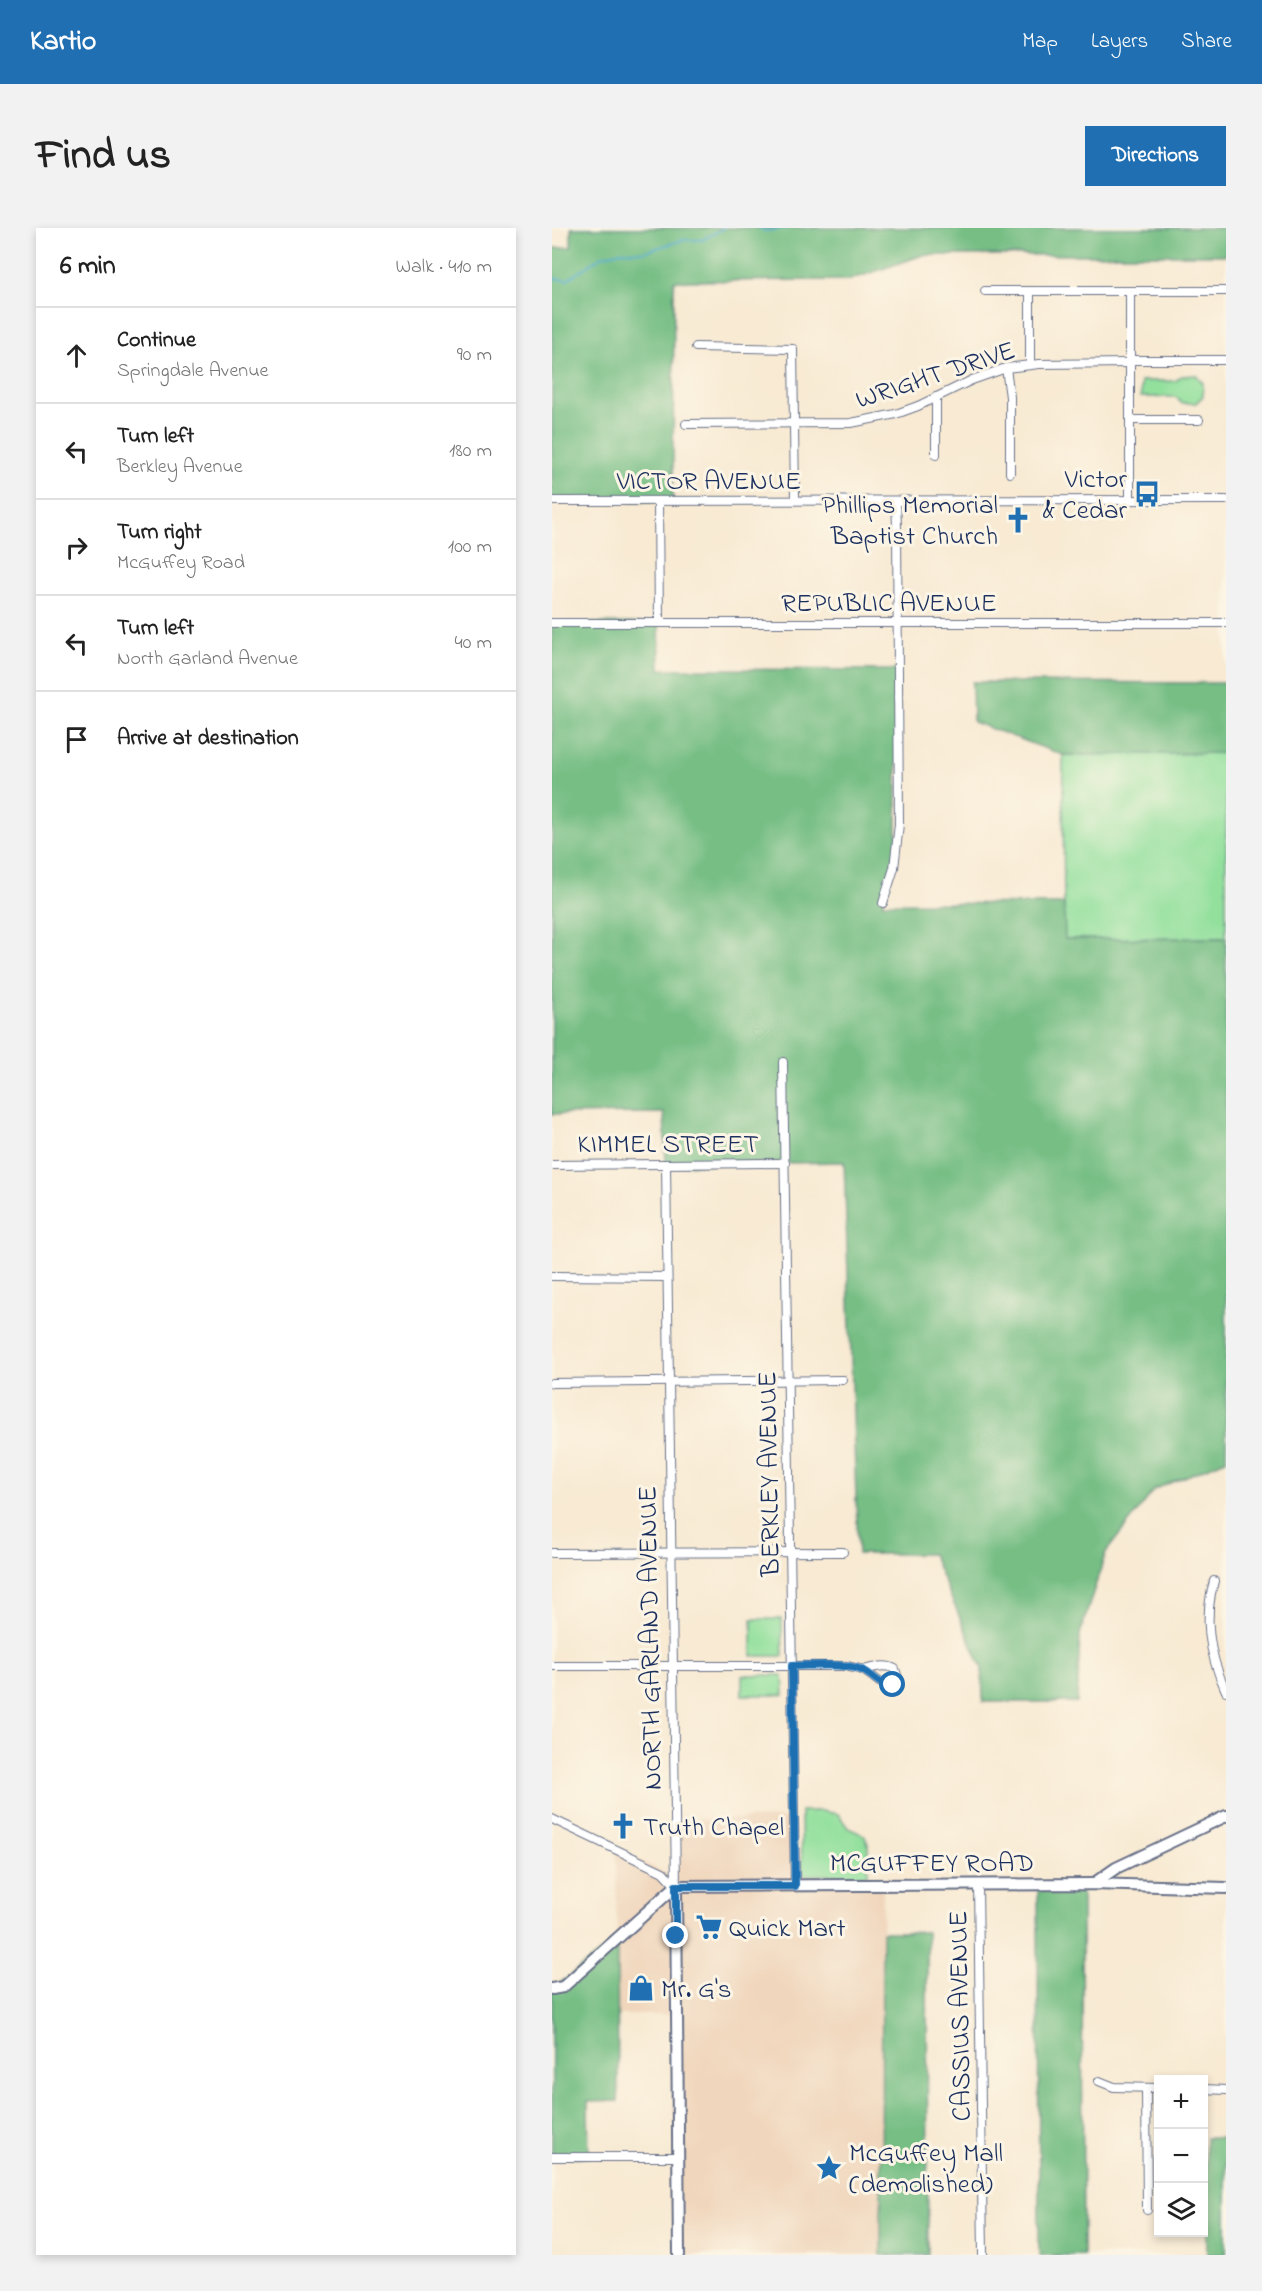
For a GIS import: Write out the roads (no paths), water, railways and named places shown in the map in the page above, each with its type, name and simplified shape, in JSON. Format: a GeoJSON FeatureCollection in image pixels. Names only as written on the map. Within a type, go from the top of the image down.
{"type":"FeatureCollection","features":[{"type":"Feature","properties":{"kind":"street"},"geometry":{"type":"LineString","coordinates":[[985,291],[1226,291]]}},
{"type":"Feature","properties":{"kind":"street"},"geometry":{"type":"LineString","coordinates":[[1030,291],[1030,364]]}},
{"type":"Feature","properties":{"kind":"street"},"geometry":{"type":"LineString","coordinates":[[1130,291],[1130,500]]}},
{"type":"Feature","properties":{"kind":"street"},"geometry":{"type":"LineString","coordinates":[[696,346],[793,349],[795,500]]}},
{"type":"Feature","properties":{"kind":"street","name":"WRIGHT DRIVE"},"geometry":{"type":"LineString","coordinates":[[686,424],[851,423],[874,420],[936,398],[972,380],[1006,368],[1030,364],[1226,360]]}},
{"type":"Feature","properties":{"kind":"street"},"geometry":{"type":"LineString","coordinates":[[1006,368],[1010,397],[1010,473]]}},
{"type":"Feature","properties":{"kind":"street"},"geometry":{"type":"LineString","coordinates":[[936,398],[936,455]]}},
{"type":"Feature","properties":{"kind":"street"},"geometry":{"type":"LineString","coordinates":[[1130,420],[1199,420]]}},
{"type":"Feature","properties":{"kind":"street","name":"VICTOR AVENUE"},"geometry":{"type":"LineString","coordinates":[[552,501],[1226,500]]}},
{"type":"Feature","properties":{"kind":"street"},"geometry":{"type":"LineString","coordinates":[[658,501],[659,623]]}},
{"type":"Feature","properties":{"kind":"street"},"geometry":{"type":"LineString","coordinates":[[883,903],[894,868],[898,824],[896,501]]}},
{"type":"Feature","properties":{"kind":"street","name":"REPUBLIC AVENUE"},"geometry":{"type":"LineString","coordinates":[[552,623],[1226,622]]}},
{"type":"Feature","properties":{"kind":"street","name":"BERKLEY AVENUE"},"geometry":{"type":"LineString","coordinates":[[783,1062],[795,1886]]}},
{"type":"Feature","properties":{"kind":"street","name":"KIMMEL STREET"},"geometry":{"type":"LineString","coordinates":[[552,1165],[785,1163]]}},
{"type":"Feature","properties":{"kind":"street","name":"NORTH GARLAND AVENUE"},"geometry":{"type":"LineString","coordinates":[[666,1165],[679,2255]]}},
{"type":"Feature","properties":{"kind":"street"},"geometry":{"type":"LineString","coordinates":[[552,1276],[667,1277]]}},
{"type":"Feature","properties":{"kind":"street"},"geometry":{"type":"LineString","coordinates":[[552,1383],[843,1380]]}},
{"type":"Feature","properties":{"kind":"street"},"geometry":{"type":"LineString","coordinates":[[552,1553],[843,1552]]}},
{"type":"Feature","properties":{"kind":"street"},"geometry":{"type":"LineString","coordinates":[[1214,1581],[1209,1606],[1210,1643],[1214,1663],[1226,1691]]}},
{"type":"Feature","properties":{"kind":"street"},"geometry":{"type":"LineString","coordinates":[[552,1666],[847,1666],[863,1670]]}},
{"type":"Feature","properties":{"kind":"street"},"geometry":{"type":"LineString","coordinates":[[1093,1884],[1123,1864],[1226,1816]]}},
{"type":"Feature","properties":{"kind":"street"},"geometry":{"type":"LineString","coordinates":[[552,1819],[663,1872],[676,1886],[573,1979],[563,1987],[552,1989]]}},
{"type":"Feature","properties":{"kind":"street","name":"MCGUFFEY ROAD"},"geometry":{"type":"LineString","coordinates":[[676,1886],[1093,1884],[1226,1888]]}},
{"type":"Feature","properties":{"kind":"street","name":"CASSIUS AVENUE"},"geometry":{"type":"LineString","coordinates":[[978,1885],[983,2255]]}},
{"type":"Feature","properties":{"kind":"street"},"geometry":{"type":"LineString","coordinates":[[1099,2081],[1114,2087],[1154,2088]]}},
{"type":"Feature","properties":{"kind":"street"},"geometry":{"type":"LineString","coordinates":[[1146,2088],[1147,2210]]}},
{"type":"Feature","properties":{"kind":"street"},"geometry":{"type":"LineString","coordinates":[[1208,2089],[1226,2090]]}},
{"type":"Feature","properties":{"kind":"street"},"geometry":{"type":"LineString","coordinates":[[552,2157],[678,2157]]}},
{"type":"Feature","properties":{"kind":"waterway"},"geometry":{"type":"LineString","coordinates":[[552,278],[567,280],[602,256],[621,251],[644,252],[683,240],[702,240],[724,228]]}},
{"type":"Feature","properties":{"kind":"waterway"},"geometry":{"type":"LineString","coordinates":[[759,228],[766,231],[788,228]]}},
{"type":"Feature","properties":{"kind":"place","name":"Victor & Cedar"},"geometry":{"type":"Point","coordinates":[1147,494]}},
{"type":"Feature","properties":{"kind":"place","name":"Phillips Memorial Baptist Church"},"geometry":{"type":"Point","coordinates":[1018,520]}},
{"type":"Feature","properties":{"kind":"place","name":"Truth Chapel"},"geometry":{"type":"Point","coordinates":[623,1826]}},
{"type":"Feature","properties":{"kind":"place","name":"Quick Mart"},"geometry":{"type":"Point","coordinates":[709,1927]}},
{"type":"Feature","properties":{"kind":"place","name":"Mr. G's"},"geometry":{"type":"Point","coordinates":[641,1988]}},
{"type":"Feature","properties":{"kind":"place","name":"McGuffey Mall (demolished)"},"geometry":{"type":"Point","coordinates":[829,2168]}}]}
